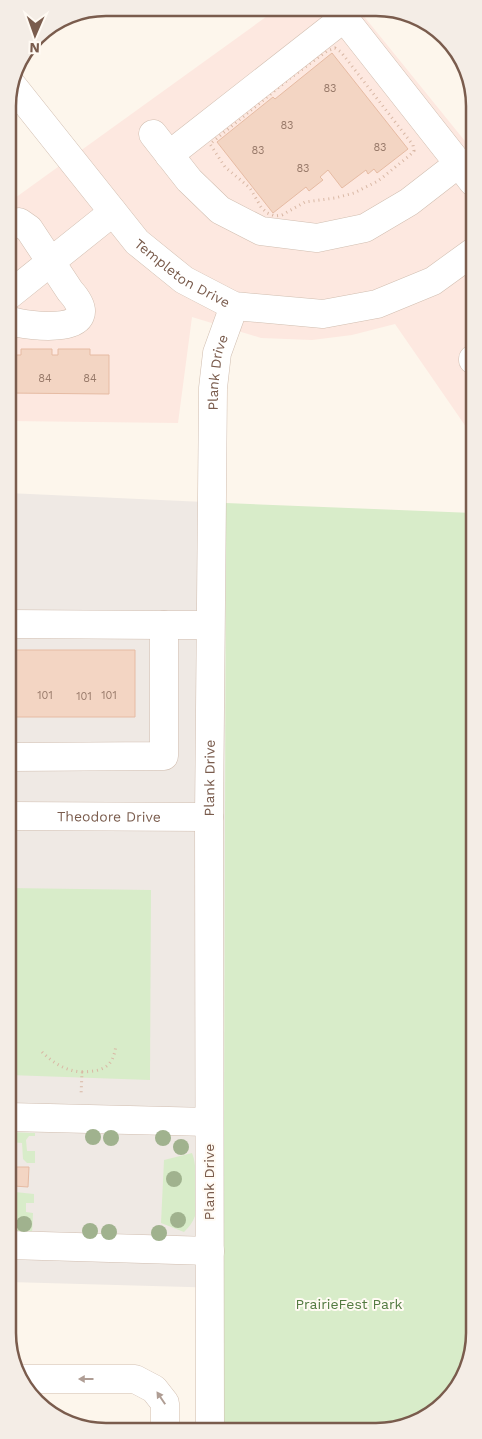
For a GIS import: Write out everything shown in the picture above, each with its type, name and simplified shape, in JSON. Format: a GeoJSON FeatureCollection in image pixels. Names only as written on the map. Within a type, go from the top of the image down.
{"type":"FeatureCollection","features":[{"type":"Feature","properties":{"kind":"street"},"geometry":{"type":"LineString","coordinates":[[337,16],[161,145],[189,180],[220,210],[261,231],[317,238],[365,228],[409,202],[465,173],[343,16]]}},
{"type":"Feature","properties":{"kind":"street","name":"Templeton Drive"},"geometry":{"type":"LineString","coordinates":[[17,92],[137,242],[184,280],[234,306],[323,314],[377,304],[433,281],[466,257]]}},
{"type":"Feature","properties":{"kind":"street"},"geometry":{"type":"LineString","coordinates":[[16,290],[113,212]]}},
{"type":"Feature","properties":{"kind":"street"},"geometry":{"type":"LineString","coordinates":[[16,223],[19,222],[29,229],[78,299],[81,307],[79,317],[73,322],[58,326],[16,322]]}},
{"type":"Feature","properties":{"kind":"street","name":"Plank Drive"},"geometry":{"type":"LineString","coordinates":[[210,1423],[209,817],[213,388],[217,353],[234,306]]}},
{"type":"Feature","properties":{"kind":"street"},"geometry":{"type":"LineString","coordinates":[[16,624],[210,625]]}},
{"type":"Feature","properties":{"kind":"street"},"geometry":{"type":"LineString","coordinates":[[16,757],[164,756],[164,625]]}},
{"type":"Feature","properties":{"kind":"street","name":"Theodore Drive"},"geometry":{"type":"LineString","coordinates":[[16,816],[209,817]]}},
{"type":"Feature","properties":{"kind":"street"},"geometry":{"type":"LineString","coordinates":[[16,1116],[209,1122]]}},
{"type":"Feature","properties":{"kind":"street"},"geometry":{"type":"LineString","coordinates":[[16,1245],[210,1251]]}},
{"type":"Feature","properties":{"kind":"street"},"geometry":{"type":"LineString","coordinates":[[28,1378],[135,1379],[154,1389],[165,1403],[165,1423]]}},
{"type":"Feature","properties":{"kind":"path"},"geometry":{"type":"LineString","coordinates":[[335,48],[341,52],[414,146],[414,151],[372,185],[354,193],[332,198],[305,202],[279,216],[271,215],[261,207],[247,184],[225,167],[210,144],[289,79],[327,51],[335,48]]}},
{"type":"Feature","properties":{"kind":"path"},"geometry":{"type":"LineString","coordinates":[[409,156],[412,160]]}},
{"type":"Feature","properties":{"kind":"path"},"geometry":{"type":"LineString","coordinates":[[332,198],[333,203]]}},
{"type":"Feature","properties":{"kind":"path"},"geometry":{"type":"LineString","coordinates":[[42,1052],[59,1066],[73,1071],[93,1072],[106,1068],[113,1058],[116,1046]]}},
{"type":"Feature","properties":{"kind":"path"},"geometry":{"type":"LineString","coordinates":[[82,1072],[82,1097]]}},
{"type":"Feature","properties":{"kind":"shaded area"},"geometry":{"type":"Polygon","coordinates":[[[267,16],[364,16],[466,142],[466,427],[395,324],[352,335],[312,340],[261,338],[192,317],[178,423],[16,421],[16,197],[267,16]]]}},
{"type":"Feature","properties":{"kind":"shaded area"},"geometry":{"type":"Polygon","coordinates":[[[16,493],[226,503],[224,1288],[16,1282],[16,493]]]}},
{"type":"Feature","properties":{"kind":"green space","name":"PrairieFest Park"},"geometry":{"type":"Polygon","coordinates":[[[226,503],[466,513],[466,1339],[463,1356],[454,1378],[443,1392],[421,1411],[405,1418],[382,1423],[223,1423],[226,503]]]}},
{"type":"Feature","properties":{"kind":"green space"},"geometry":{"type":"Polygon","coordinates":[[[16,888],[151,890],[150,1080],[16,1075],[16,888]]]}},
{"type":"Feature","properties":{"kind":"green space"},"geometry":{"type":"Polygon","coordinates":[[[16,1132],[35,1133],[35,1136],[29,1136],[26,1140],[27,1151],[35,1151],[35,1163],[27,1163],[23,1159],[22,1143],[16,1143],[16,1132]]]}},
{"type":"Feature","properties":{"kind":"green space"},"geometry":{"type":"Polygon","coordinates":[[[192,1153],[196,1174],[196,1210],[193,1220],[184,1232],[161,1223],[164,1160],[192,1153]]]}},
{"type":"Feature","properties":{"kind":"green space"},"geometry":{"type":"Polygon","coordinates":[[[16,1192],[34,1194],[34,1203],[26,1203],[26,1212],[33,1213],[32,1234],[16,1234],[16,1192]]]}},
{"type":"Feature","properties":{"kind":"building"},"geometry":{"type":"Polygon","coordinates":[[[332,53],[408,149],[377,173],[374,169],[368,174],[366,170],[342,188],[328,170],[320,177],[323,180],[309,191],[306,187],[273,213],[217,142],[332,53]]]}},
{"type":"Feature","properties":{"kind":"building"},"geometry":{"type":"Polygon","coordinates":[[[21,349],[52,349],[52,355],[58,355],[58,349],[90,349],[90,355],[109,355],[109,394],[16,393],[16,355],[21,355],[21,349]]]}},
{"type":"Feature","properties":{"kind":"building"},"geometry":{"type":"Polygon","coordinates":[[[16,650],[135,650],[135,717],[16,717],[16,650]]]}},
{"type":"Feature","properties":{"kind":"building"},"geometry":{"type":"Polygon","coordinates":[[[16,1167],[29,1167],[28,1187],[16,1186],[16,1167]]]}}]}
